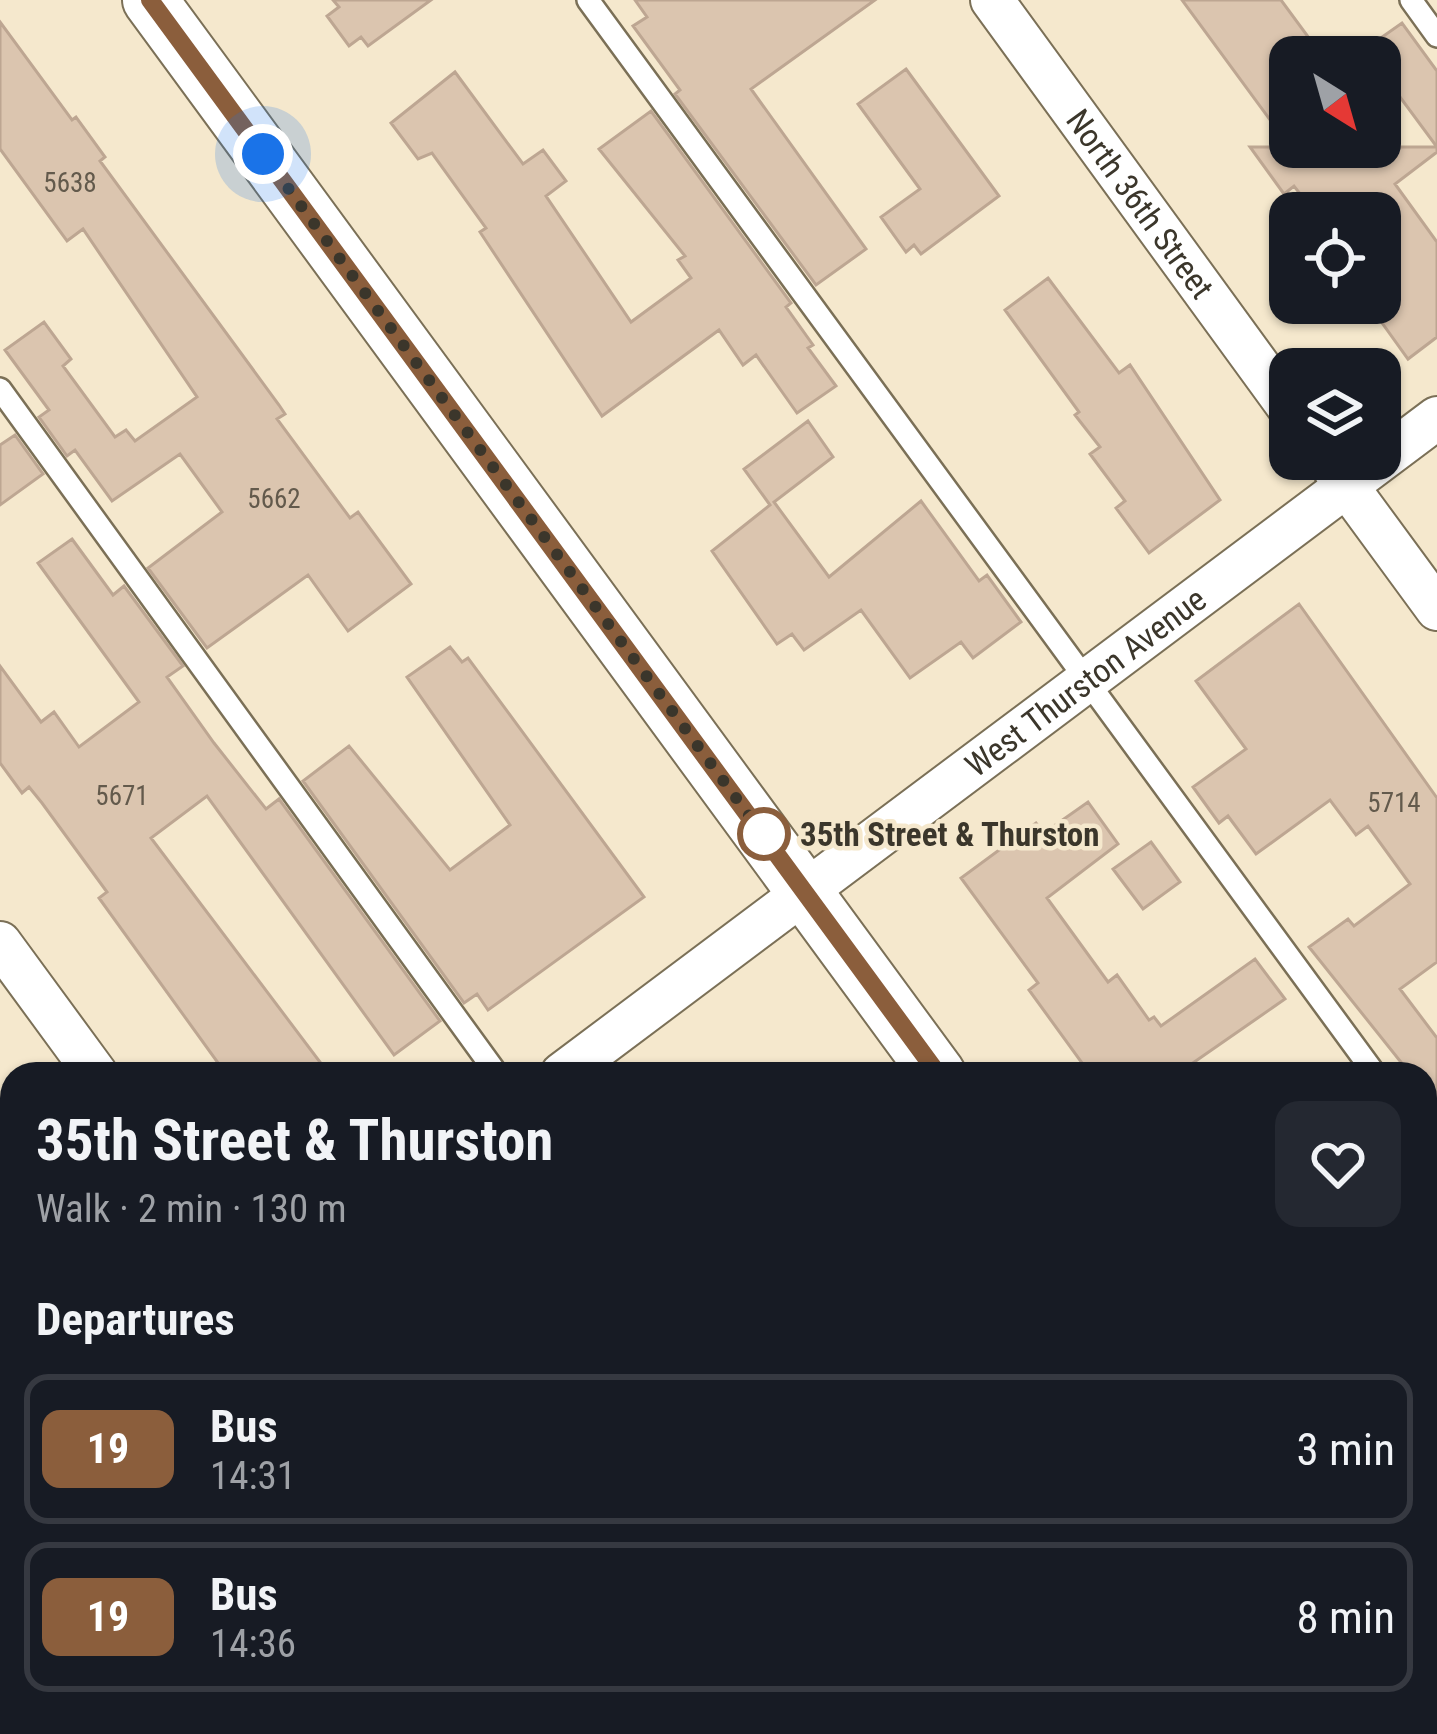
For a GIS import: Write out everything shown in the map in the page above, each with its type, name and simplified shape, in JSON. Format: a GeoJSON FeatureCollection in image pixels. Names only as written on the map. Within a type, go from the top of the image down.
{"type":"FeatureCollection","features":[{"type":"Feature","properties":{"kind":"street"},"geometry":{"type":"LineString","coordinates":[[150,0],[929,1062]]}},
{"type":"Feature","properties":{"kind":"street","name":"North 36th Street"},"geometry":{"type":"LineString","coordinates":[[992,0],[1269,380]]}},
{"type":"Feature","properties":{"kind":"street","name":"West Thurston Avenue"},"geometry":{"type":"LineString","coordinates":[[1401,437],[1437,418]]}},
{"type":"Feature","properties":{"kind":"street","name":"West Thurston Avenue"},"geometry":{"type":"LineString","coordinates":[[578,1062],[1085,682],[1326,480]]}},
{"type":"Feature","properties":{"kind":"street"},"geometry":{"type":"LineString","coordinates":[[1342,480],[1437,609]]}},
{"type":"Feature","properties":{"kind":"street"},"geometry":{"type":"LineString","coordinates":[[0,943],[87,1062]]}},
{"type":"Feature","properties":{"kind":"lane"},"geometry":{"type":"LineString","coordinates":[[587,0],[1366,1062]]}},
{"type":"Feature","properties":{"kind":"lane"},"geometry":{"type":"LineString","coordinates":[[1411,0],[1437,36]]}},
{"type":"Feature","properties":{"kind":"lane"},"geometry":{"type":"LineString","coordinates":[[0,389],[488,1062]]}},
{"type":"Feature","properties":{"kind":"building"},"geometry":{"type":"Polygon","coordinates":[[[333,0],[431,0],[368,46],[361,37],[349,46],[327,16],[339,7],[333,0]]]}},
{"type":"Feature","properties":{"kind":"building"},"geometry":{"type":"Polygon","coordinates":[[[635,0],[875,0],[751,89],[866,249],[816,285],[675,94],[680,90],[633,26],[647,17],[635,0]]]}},
{"type":"Feature","properties":{"kind":"building"},"geometry":{"type":"Polygon","coordinates":[[[1182,0],[1281,0],[1308,36],[1269,36],[1269,118],[1182,0]]]}},
{"type":"Feature","properties":{"kind":"building"},"geometry":{"type":"Polygon","coordinates":[[[0,22],[72,120],[76,117],[105,157],[100,161],[279,405],[285,414],[277,419],[350,518],[358,512],[411,584],[348,631],[308,575],[207,648],[148,568],[222,512],[180,454],[112,501],[75,450],[67,456],[39,417],[49,410],[5,350],[44,322],[71,359],[63,366],[115,437],[126,430],[135,441],[197,397],[83,229],[67,241],[0,149],[0,22]]]}},
{"type":"Feature","properties":{"kind":"building"},"geometry":{"type":"Polygon","coordinates":[[[1402,23],[1437,71],[1437,147],[1401,98],[1401,36],[1384,36],[1402,23]]]}},
{"type":"Feature","properties":{"kind":"building"},"geometry":{"type":"Polygon","coordinates":[[[906,69],[999,196],[921,254],[914,245],[906,252],[881,217],[920,189],[858,104],[906,69]]]}},
{"type":"Feature","properties":{"kind":"building"},"geometry":{"type":"Polygon","coordinates":[[[455,72],[523,164],[543,150],[566,181],[546,196],[631,322],[691,278],[678,260],[685,256],[599,149],[651,111],[791,303],[786,307],[813,345],[808,348],[836,386],[797,413],[756,355],[743,365],[719,330],[602,416],[480,232],[486,228],[432,153],[418,159],[391,123],[455,72]]]}},
{"type":"Feature","properties":{"kind":"building"},"geometry":{"type":"Polygon","coordinates":[[[1250,147],[1269,147],[1269,168],[1401,168],[1401,147],[1437,147],[1437,152],[1395,184],[1401,192],[1299,192],[1294,186],[1283,192],[1250,147]]]}},
{"type":"Feature","properties":{"kind":"building"},"geometry":{"type":"Polygon","coordinates":[[[1401,192],[1437,242],[1437,337],[1408,359],[1383,324],[1401,324],[1401,192]]]}},
{"type":"Feature","properties":{"kind":"building"},"geometry":{"type":"Polygon","coordinates":[[[1048,278],[1119,373],[1130,365],[1220,500],[1149,553],[1116,508],[1125,501],[1090,454],[1100,447],[1005,310],[1048,278]]]}},
{"type":"Feature","properties":{"kind":"building"},"geometry":{"type":"Polygon","coordinates":[[[808,421],[833,457],[774,502],[829,577],[921,501],[979,581],[987,575],[1021,622],[973,658],[961,642],[910,678],[861,610],[804,650],[792,634],[777,644],[712,551],[770,505],[744,469],[808,421]]]}},
{"type":"Feature","properties":{"kind":"building"},"geometry":{"type":"Polygon","coordinates":[[[15,435],[43,474],[0,505],[0,445],[15,435]]]}},
{"type":"Feature","properties":{"kind":"building"},"geometry":{"type":"Polygon","coordinates":[[[72,539],[113,595],[124,586],[183,666],[167,677],[214,743],[266,809],[279,799],[440,1021],[394,1055],[207,796],[151,838],[320,1062],[217,1062],[99,898],[107,892],[29,787],[22,793],[0,763],[0,666],[41,722],[54,712],[79,747],[139,702],[38,563],[72,539]]]}},
{"type":"Feature","properties":{"kind":"building"},"geometry":{"type":"Polygon","coordinates":[[[1299,604],[1437,798],[1437,962],[1400,989],[1437,1038],[1437,1062],[1401,1062],[1309,947],[1348,919],[1354,926],[1410,884],[1368,826],[1356,835],[1330,800],[1256,854],[1228,816],[1219,823],[1193,787],[1246,749],[1196,681],[1299,604]]]}},
{"type":"Feature","properties":{"kind":"building"},"geometry":{"type":"Polygon","coordinates":[[[450,647],[462,662],[468,658],[644,897],[488,1010],[477,994],[464,1003],[303,781],[349,746],[450,870],[510,825],[407,677],[450,647]]]}},
{"type":"Feature","properties":{"kind":"building"},"geometry":{"type":"Polygon","coordinates":[[[1088,802],[1118,844],[1047,898],[1108,982],[1117,975],[1149,1020],[1154,1017],[1161,1026],[1255,959],[1285,999],[1194,1062],[1081,1062],[1029,990],[1038,983],[961,878],[1036,823],[1044,833],[1088,802]]]}},
{"type":"Feature","properties":{"kind":"building"},"geometry":{"type":"Polygon","coordinates":[[[1151,842],[1180,882],[1143,909],[1113,869],[1151,842]]]}},
{"type":"Feature","properties":{"kind":"bus line","name":"19"},"geometry":{"type":"LineString","coordinates":[[150,0],[929,1062]]}},
{"type":"Feature","properties":{"kind":"place","name":"35th Street & Thurston"},"geometry":{"type":"Point","coordinates":[764,834]}},
{"type":"Feature","properties":{"kind":"route"},"geometry":{"type":"LineString","coordinates":[[263,154],[772,847],[764,834]]}}]}
